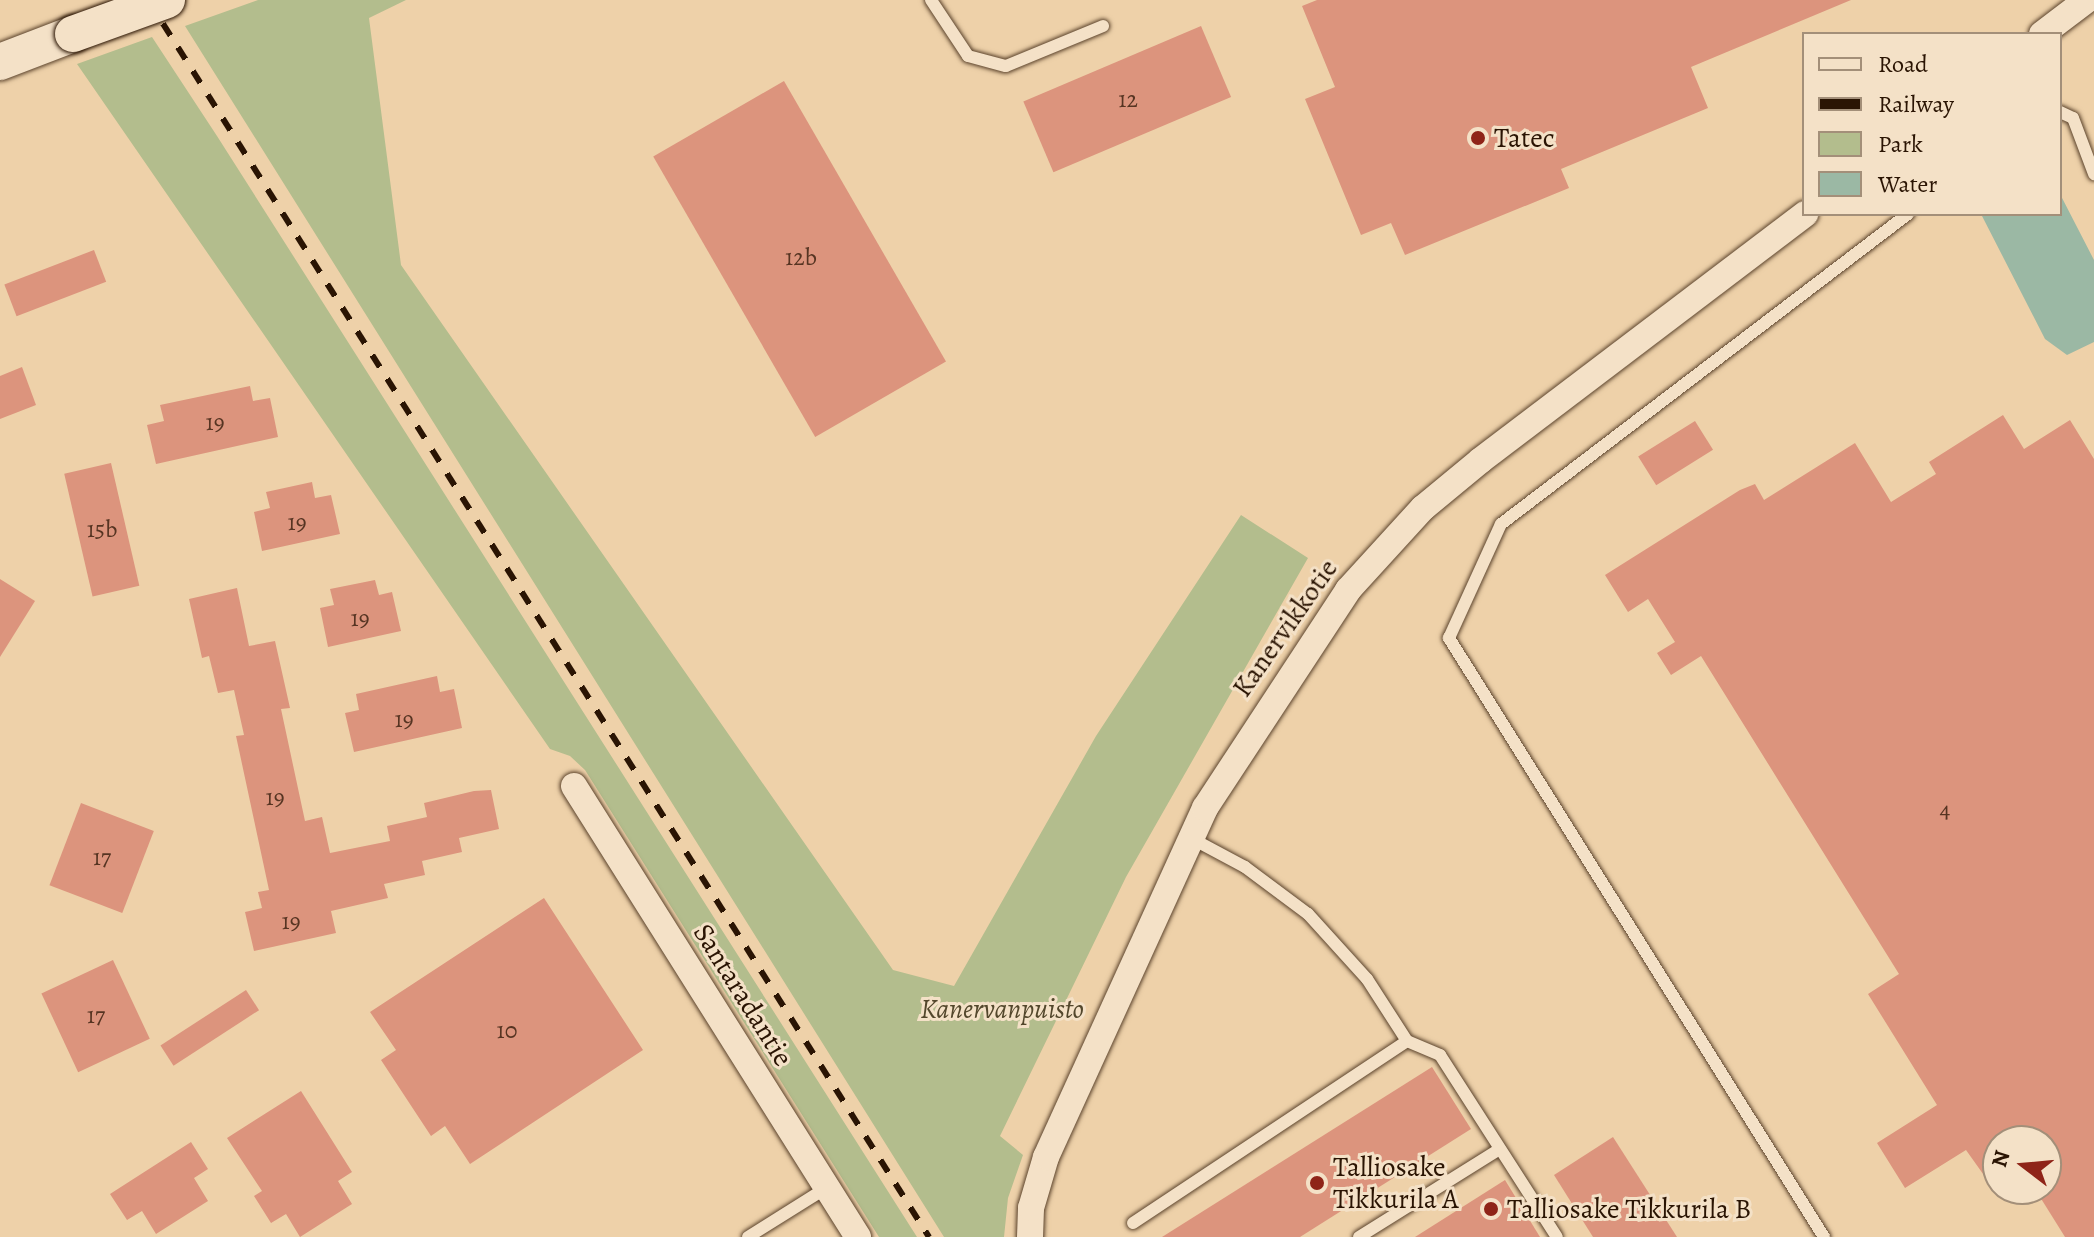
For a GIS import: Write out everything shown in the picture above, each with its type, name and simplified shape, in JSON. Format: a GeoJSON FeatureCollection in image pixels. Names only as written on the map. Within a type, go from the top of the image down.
{"type":"FeatureCollection","features":[{"type":"Feature","properties":{"kind":"main road"},"geometry":{"type":"LineString","coordinates":[[0,62],[167,0]]}},
{"type":"Feature","properties":{"kind":"street"},"geometry":{"type":"LineString","coordinates":[[2045,32],[2087,0]]}},
{"type":"Feature","properties":{"kind":"street","name":"Kanervikkotie"},"geometry":{"type":"LineString","coordinates":[[1030,1237],[1031,1208],[1046,1157],[1191,838],[1241,748],[1348,590],[1423,508],[1802,216]]}},
{"type":"Feature","properties":{"kind":"street","name":"Santaradantie"},"geometry":{"type":"LineString","coordinates":[[574,786],[858,1237]]}},
{"type":"Feature","properties":{"kind":"lane"},"geometry":{"type":"LineString","coordinates":[[931,0],[968,56],[1006,66],[1103,26]]}},
{"type":"Feature","properties":{"kind":"lane"},"geometry":{"type":"LineString","coordinates":[[2062,113],[2073,118],[2094,174]]}},
{"type":"Feature","properties":{"kind":"lane"},"geometry":{"type":"LineString","coordinates":[[1824,1237],[1449,638],[1501,524],[1905,216]]}},
{"type":"Feature","properties":{"kind":"lane"},"geometry":{"type":"LineString","coordinates":[[1191,838],[1245,867],[1308,914],[1367,979],[1407,1041],[1440,1055],[1557,1237]]}},
{"type":"Feature","properties":{"kind":"lane"},"geometry":{"type":"LineString","coordinates":[[1133,1223],[1407,1041]]}},
{"type":"Feature","properties":{"kind":"lane"},"geometry":{"type":"LineString","coordinates":[[1359,1237],[1500,1149]]}},
{"type":"Feature","properties":{"kind":"lane"},"geometry":{"type":"LineString","coordinates":[[748,1237],[826,1188]]}},
{"type":"Feature","properties":{"kind":"green space","name":"Kanervanpuisto"},"geometry":{"type":"Polygon","coordinates":[[[258,0],[406,0],[369,18],[401,265],[893,970],[954,986],[1096,736],[1241,515],[1308,558],[1126,877],[1000,1136],[1023,1155],[1008,1198],[1004,1237],[944,1237],[185,26],[258,0]]]}},
{"type":"Feature","properties":{"kind":"green space"},"geometry":{"type":"Polygon","coordinates":[[[152,37],[917,1237],[879,1237],[585,770],[570,756],[550,749],[77,64],[152,37]]]}},
{"type":"Feature","properties":{"kind":"water"},"geometry":{"type":"Polygon","coordinates":[[[2062,198],[2094,260],[2094,342],[2067,355],[2045,339],[1982,216],[2062,216],[2062,198]]]}},
{"type":"Feature","properties":{"kind":"building","name":"Tatec"},"geometry":{"type":"Polygon","coordinates":[[[1317,0],[1851,0],[1691,67],[1708,108],[1561,169],[1569,188],[1405,255],[1391,223],[1361,235],[1305,99],[1335,87],[1302,6],[1317,0]]]}},
{"type":"Feature","properties":{"kind":"building"},"geometry":{"type":"Polygon","coordinates":[[[1201,26],[1231,97],[1053,172],[1023,101],[1201,26]]]}},
{"type":"Feature","properties":{"kind":"building"},"geometry":{"type":"Polygon","coordinates":[[[784,81],[946,362],[815,437],[653,156],[784,81]]]}},
{"type":"Feature","properties":{"kind":"building"},"geometry":{"type":"Polygon","coordinates":[[[94,250],[106,282],[17,316],[4,284],[94,250]]]}},
{"type":"Feature","properties":{"kind":"building"},"geometry":{"type":"Polygon","coordinates":[[[22,367],[36,405],[0,419],[0,376],[22,367]]]}},
{"type":"Feature","properties":{"kind":"building"},"geometry":{"type":"Polygon","coordinates":[[[250,386],[253,401],[270,398],[278,437],[156,464],[147,425],[164,421],[160,405],[250,386]]]}},
{"type":"Feature","properties":{"kind":"building"},"geometry":{"type":"Polygon","coordinates":[[[2003,415],[2024,449],[2070,420],[2094,459],[2094,1237],[2065,1237],[2045,1205],[2062,1205],[2062,1125],[1982,1125],[1982,1172],[1966,1150],[1905,1188],[1877,1143],[1937,1105],[1868,994],[1899,974],[1701,656],[1671,675],[1657,653],[1675,642],[1648,599],[1628,612],[1605,575],[1740,490],[1755,484],[1764,500],[1855,443],[1891,502],[1936,474],[1929,462],[2003,415]]]}},
{"type":"Feature","properties":{"kind":"building"},"geometry":{"type":"Polygon","coordinates":[[[1695,421],[1713,450],[1656,485],[1638,457],[1695,421]]]}},
{"type":"Feature","properties":{"kind":"building"},"geometry":{"type":"Polygon","coordinates":[[[111,463],[139,586],[93,597],[64,474],[111,463]]]}},
{"type":"Feature","properties":{"kind":"building"},"geometry":{"type":"Polygon","coordinates":[[[312,482],[315,498],[331,495],[340,534],[262,551],[254,512],[270,508],[266,492],[312,482]]]}},
{"type":"Feature","properties":{"kind":"building"},"geometry":{"type":"Polygon","coordinates":[[[0,579],[35,601],[0,657],[0,579]]]}},
{"type":"Feature","properties":{"kind":"building"},"geometry":{"type":"Polygon","coordinates":[[[375,580],[379,595],[392,592],[401,631],[328,647],[320,608],[334,605],[330,589],[375,580]]]}},
{"type":"Feature","properties":{"kind":"building"},"geometry":{"type":"Polygon","coordinates":[[[237,588],[249,646],[275,641],[290,708],[281,709],[305,821],[322,817],[330,853],[390,841],[387,826],[427,817],[424,803],[474,791],[491,790],[499,829],[459,838],[462,852],[422,861],[425,875],[384,884],[388,898],[331,911],[336,933],[254,951],[245,912],[262,908],[258,892],[269,890],[236,736],[244,735],[234,690],[218,693],[209,656],[202,658],[189,599],[237,588]]]}},
{"type":"Feature","properties":{"kind":"building"},"geometry":{"type":"Polygon","coordinates":[[[437,676],[440,692],[454,689],[462,728],[354,752],[345,713],[359,710],[356,694],[437,676]]]}},
{"type":"Feature","properties":{"kind":"building"},"geometry":{"type":"Polygon","coordinates":[[[81,803],[154,831],[122,913],[49,885],[81,803]]]}},
{"type":"Feature","properties":{"kind":"building"},"geometry":{"type":"Polygon","coordinates":[[[544,898],[643,1050],[470,1164],[445,1126],[431,1136],[381,1060],[396,1050],[370,1012],[544,898]]]}},
{"type":"Feature","properties":{"kind":"building"},"geometry":{"type":"Polygon","coordinates":[[[113,960],[150,1039],[78,1072],[41,993],[113,960]]]}},
{"type":"Feature","properties":{"kind":"building"},"geometry":{"type":"Polygon","coordinates":[[[246,990],[259,1010],[174,1066],[160,1046],[246,990]]]}},
{"type":"Feature","properties":{"kind":"building","name":"Talliosake Tikkurila A"},"geometry":{"type":"Polygon","coordinates":[[[1432,1067],[1471,1129],[1300,1237],[1162,1237],[1432,1067]]]}},
{"type":"Feature","properties":{"kind":"building"},"geometry":{"type":"Polygon","coordinates":[[[301,1091],[352,1172],[338,1181],[352,1204],[300,1237],[286,1214],[271,1223],[254,1196],[262,1191],[227,1138],[301,1091]]]}},
{"type":"Feature","properties":{"kind":"building"},"geometry":{"type":"Polygon","coordinates":[[[1613,1137],[1677,1237],[1593,1237],[1554,1175],[1613,1137]]]}},
{"type":"Feature","properties":{"kind":"building"},"geometry":{"type":"Polygon","coordinates":[[[191,1142],[208,1169],[194,1178],[208,1201],[156,1234],[142,1211],[127,1220],[110,1194],[191,1142]]]}},
{"type":"Feature","properties":{"kind":"building","name":"Talliosake Tikkurila B"},"geometry":{"type":"Polygon","coordinates":[[[1505,1180],[1540,1237],[1415,1237],[1505,1180]]]}},
{"type":"Feature","properties":{"kind":"railway"},"geometry":{"type":"LineString","coordinates":[[148,0],[929,1237]]}},
{"type":"Feature","properties":{"kind":"place","name":"Tatec"},"geometry":{"type":"Point","coordinates":[1478,138]}},
{"type":"Feature","properties":{"kind":"place","name":"Talliosake Tikkurila A"},"geometry":{"type":"Point","coordinates":[1317,1183]}},
{"type":"Feature","properties":{"kind":"place","name":"Talliosake Tikkurila B"},"geometry":{"type":"Point","coordinates":[1491,1209]}}]}
